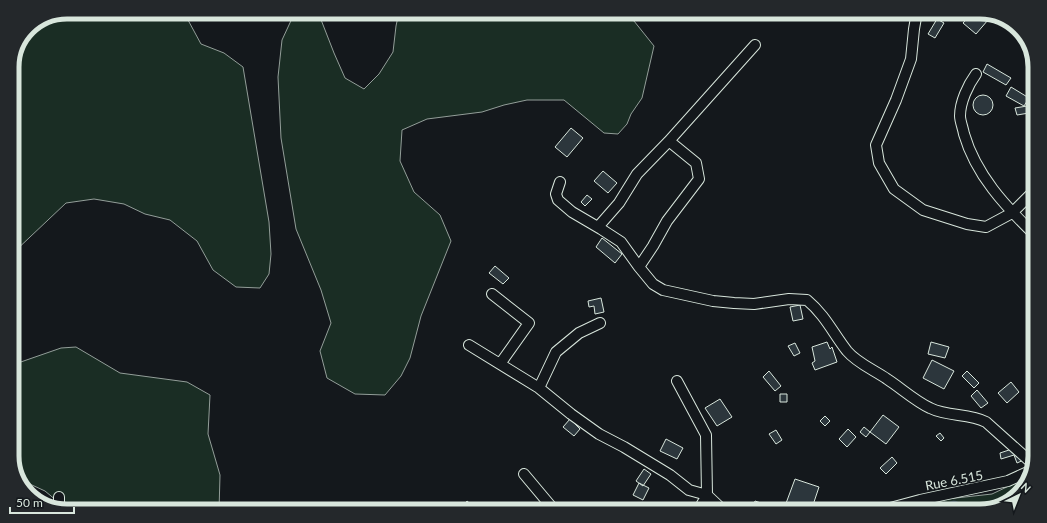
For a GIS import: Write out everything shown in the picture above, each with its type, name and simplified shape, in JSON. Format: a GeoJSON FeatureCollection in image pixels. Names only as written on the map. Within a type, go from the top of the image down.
{"type":"FeatureCollection","features":[{"type":"Feature","properties":{"kind":"street"},"geometry":{"type":"LineString","coordinates":[[916,19],[911,59],[896,100],[876,145],[879,164],[894,189],[923,210],[967,224],[986,227],[1012,213],[1028,197]]}},
{"type":"Feature","properties":{"kind":"street"},"geometry":{"type":"LineString","coordinates":[[598,227],[619,203],[637,174],[755,45]]}},
{"type":"Feature","properties":{"kind":"street"},"geometry":{"type":"LineString","coordinates":[[976,74],[970,82],[965,94],[960,117],[965,137],[977,166],[984,177],[1012,213],[1028,228]]}},
{"type":"Feature","properties":{"kind":"street"},"geometry":{"type":"LineString","coordinates":[[639,267],[667,221],[699,179],[696,163],[669,140]]}},
{"type":"Feature","properties":{"kind":"street"},"geometry":{"type":"LineString","coordinates":[[560,182],[556,194],[558,200],[572,212],[621,242],[639,267],[658,288],[686,296],[713,301],[754,304],[790,299],[807,300],[824,317],[848,352],[860,362],[931,409],[981,419],[1028,459]]}},
{"type":"Feature","properties":{"kind":"street"},"geometry":{"type":"LineString","coordinates":[[492,294],[529,323],[500,364]]}},
{"type":"Feature","properties":{"kind":"street"},"geometry":{"type":"LineString","coordinates":[[540,388],[556,352],[579,333],[600,322]]}},
{"type":"Feature","properties":{"kind":"street"},"geometry":{"type":"LineString","coordinates":[[469,345],[540,388],[571,414],[599,434],[670,475],[689,490],[707,495],[717,504]]}},
{"type":"Feature","properties":{"kind":"street"},"geometry":{"type":"LineString","coordinates":[[677,381],[706,435],[707,495],[702,504]]}},
{"type":"Feature","properties":{"kind":"street"},"geometry":{"type":"LineString","coordinates":[[524,474],[549,504]]}},
{"type":"Feature","properties":{"kind":"street","name":"Rue 6.515"},"geometry":{"type":"LineString","coordinates":[[905,504],[1008,481],[1024,474]]}},
{"type":"Feature","properties":{"kind":"street"},"geometry":{"type":"LineString","coordinates":[[59,497],[59,503]]}},
{"type":"Feature","properties":{"kind":"green space"},"geometry":{"type":"Polygon","coordinates":[[[68,19],[188,19],[201,44],[224,53],[243,67],[269,222],[271,254],[269,274],[260,288],[236,287],[213,270],[197,241],[170,220],[145,214],[124,204],[94,199],[66,203],[19,247],[19,64],[23,49],[33,33],[49,23],[68,19]]]}},
{"type":"Feature","properties":{"kind":"green space"},"geometry":{"type":"Polygon","coordinates":[[[292,19],[321,19],[345,78],[364,89],[379,74],[393,52],[398,19],[631,19],[654,46],[642,98],[631,114],[627,124],[618,134],[604,133],[564,100],[527,100],[482,112],[427,119],[402,130],[400,161],[414,192],[440,215],[451,241],[421,316],[410,358],[401,376],[385,395],[355,394],[327,378],[320,351],[331,323],[321,290],[296,229],[281,138],[278,77],[282,40],[292,19]]]}},
{"type":"Feature","properties":{"kind":"green space"},"geometry":{"type":"Polygon","coordinates":[[[76,347],[120,373],[187,382],[210,395],[208,434],[220,475],[219,504],[61,504],[45,491],[28,483],[24,477],[19,459],[19,363],[61,348],[76,347]]]}},
{"type":"Feature","properties":{"kind":"green space"},"geometry":{"type":"Polygon","coordinates":[[[999,491],[999,500],[986,504],[933,504],[947,499],[992,494],[999,491]]]}},
{"type":"Feature","properties":{"kind":"building"},"geometry":{"type":"Polygon","coordinates":[[[937,19],[944,23],[935,38],[928,34],[937,19]]]}},
{"type":"Feature","properties":{"kind":"building"},"geometry":{"type":"Polygon","coordinates":[[[967,19],[988,20],[976,34],[963,23],[967,19]]]}},
{"type":"Feature","properties":{"kind":"building"},"geometry":{"type":"Polygon","coordinates":[[[987,64],[1011,78],[1006,85],[983,72],[987,64]]]}},
{"type":"Feature","properties":{"kind":"building"},"geometry":{"type":"Polygon","coordinates":[[[1011,87],[1028,97],[1028,100],[1024,106],[1006,96],[1011,87]]]}},
{"type":"Feature","properties":{"kind":"building"},"geometry":{"type":"Polygon","coordinates":[[[983,95],[990,98],[993,105],[990,112],[983,115],[976,112],[973,105],[976,98],[983,95]]]}},
{"type":"Feature","properties":{"kind":"building"},"geometry":{"type":"Polygon","coordinates":[[[1027,106],[1028,113],[1017,115],[1015,108],[1027,106]]]}},
{"type":"Feature","properties":{"kind":"building"},"geometry":{"type":"Polygon","coordinates":[[[571,128],[583,138],[567,157],[555,147],[571,128]]]}},
{"type":"Feature","properties":{"kind":"building"},"geometry":{"type":"Polygon","coordinates":[[[603,171],[617,183],[608,193],[594,181],[603,171]]]}},
{"type":"Feature","properties":{"kind":"building"},"geometry":{"type":"Polygon","coordinates":[[[587,195],[592,199],[585,206],[581,202],[587,195]]]}},
{"type":"Feature","properties":{"kind":"building"},"geometry":{"type":"Polygon","coordinates":[[[602,238],[622,254],[615,263],[596,247],[602,238]]]}},
{"type":"Feature","properties":{"kind":"building"},"geometry":{"type":"Polygon","coordinates":[[[495,266],[509,278],[503,284],[489,273],[495,266]]]}},
{"type":"Feature","properties":{"kind":"building"},"geometry":{"type":"Polygon","coordinates":[[[601,298],[604,312],[595,314],[594,306],[589,307],[588,301],[601,298]]]}},
{"type":"Feature","properties":{"kind":"building"},"geometry":{"type":"Polygon","coordinates":[[[800,305],[803,319],[793,321],[790,307],[800,305]]]}},
{"type":"Feature","properties":{"kind":"building"},"geometry":{"type":"Polygon","coordinates":[[[827,342],[830,349],[832,347],[837,362],[815,370],[812,363],[815,361],[812,347],[827,342]]]}},
{"type":"Feature","properties":{"kind":"building"},"geometry":{"type":"Polygon","coordinates":[[[931,342],[949,347],[945,358],[928,354],[931,342]]]}},
{"type":"Feature","properties":{"kind":"building"},"geometry":{"type":"Polygon","coordinates":[[[795,343],[800,353],[794,356],[788,346],[795,343]]]}},
{"type":"Feature","properties":{"kind":"building"},"geometry":{"type":"Polygon","coordinates":[[[932,360],[954,371],[944,389],[923,378],[932,360]]]}},
{"type":"Feature","properties":{"kind":"building"},"geometry":{"type":"Polygon","coordinates":[[[769,371],[781,386],[775,391],[763,377],[769,371]]]}},
{"type":"Feature","properties":{"kind":"building"},"geometry":{"type":"Polygon","coordinates":[[[967,371],[979,383],[974,388],[962,376],[967,371]]]}},
{"type":"Feature","properties":{"kind":"building"},"geometry":{"type":"Polygon","coordinates":[[[1011,382],[1019,392],[1007,403],[998,393],[1011,382]]]}},
{"type":"Feature","properties":{"kind":"building"},"geometry":{"type":"Polygon","coordinates":[[[977,390],[988,403],[981,408],[971,396],[977,390]]]}},
{"type":"Feature","properties":{"kind":"building"},"geometry":{"type":"Polygon","coordinates":[[[780,394],[787,394],[787,402],[780,402],[780,394]]]}},
{"type":"Feature","properties":{"kind":"building"},"geometry":{"type":"Polygon","coordinates":[[[720,399],[732,417],[717,426],[705,408],[720,399]]]}},
{"type":"Feature","properties":{"kind":"building"},"geometry":{"type":"Polygon","coordinates":[[[883,415],[899,427],[886,444],[870,432],[883,415]]]}},
{"type":"Feature","properties":{"kind":"building"},"geometry":{"type":"Polygon","coordinates":[[[825,416],[830,421],[825,426],[820,421],[825,416]]]}},
{"type":"Feature","properties":{"kind":"building"},"geometry":{"type":"Polygon","coordinates":[[[570,419],[580,429],[574,436],[563,427],[570,419]]]}},
{"type":"Feature","properties":{"kind":"building"},"geometry":{"type":"Polygon","coordinates":[[[864,427],[870,432],[866,437],[860,432],[864,427]]]}},
{"type":"Feature","properties":{"kind":"building"},"geometry":{"type":"Polygon","coordinates":[[[848,429],[856,437],[847,447],[839,439],[848,429]]]}},
{"type":"Feature","properties":{"kind":"building"},"geometry":{"type":"Polygon","coordinates":[[[776,430],[782,440],[776,444],[769,434],[776,430]]]}},
{"type":"Feature","properties":{"kind":"building"},"geometry":{"type":"Polygon","coordinates":[[[940,433],[944,438],[941,441],[936,436],[940,433]]]}},
{"type":"Feature","properties":{"kind":"building"},"geometry":{"type":"Polygon","coordinates":[[[666,439],[683,448],[677,459],[660,451],[666,439]]]}},
{"type":"Feature","properties":{"kind":"building"},"geometry":{"type":"Polygon","coordinates":[[[1015,448],[1026,459],[1017,463],[1014,455],[1001,459],[1000,453],[1015,448]]]}},
{"type":"Feature","properties":{"kind":"building"},"geometry":{"type":"Polygon","coordinates":[[[892,457],[897,463],[886,474],[880,468],[892,457]]]}},
{"type":"Feature","properties":{"kind":"building"},"geometry":{"type":"Polygon","coordinates":[[[644,469],[651,474],[643,486],[636,481],[644,469]]]}},
{"type":"Feature","properties":{"kind":"building"},"geometry":{"type":"Polygon","coordinates":[[[795,479],[819,487],[813,504],[786,504],[795,479]]]}},
{"type":"Feature","properties":{"kind":"building"},"geometry":{"type":"Polygon","coordinates":[[[639,483],[649,488],[643,500],[633,495],[639,483]]]}},
{"type":"Feature","properties":{"kind":"building"},"geometry":{"type":"Polygon","coordinates":[[[755,501],[761,503],[761,504],[754,504],[755,501]]]}}]}
